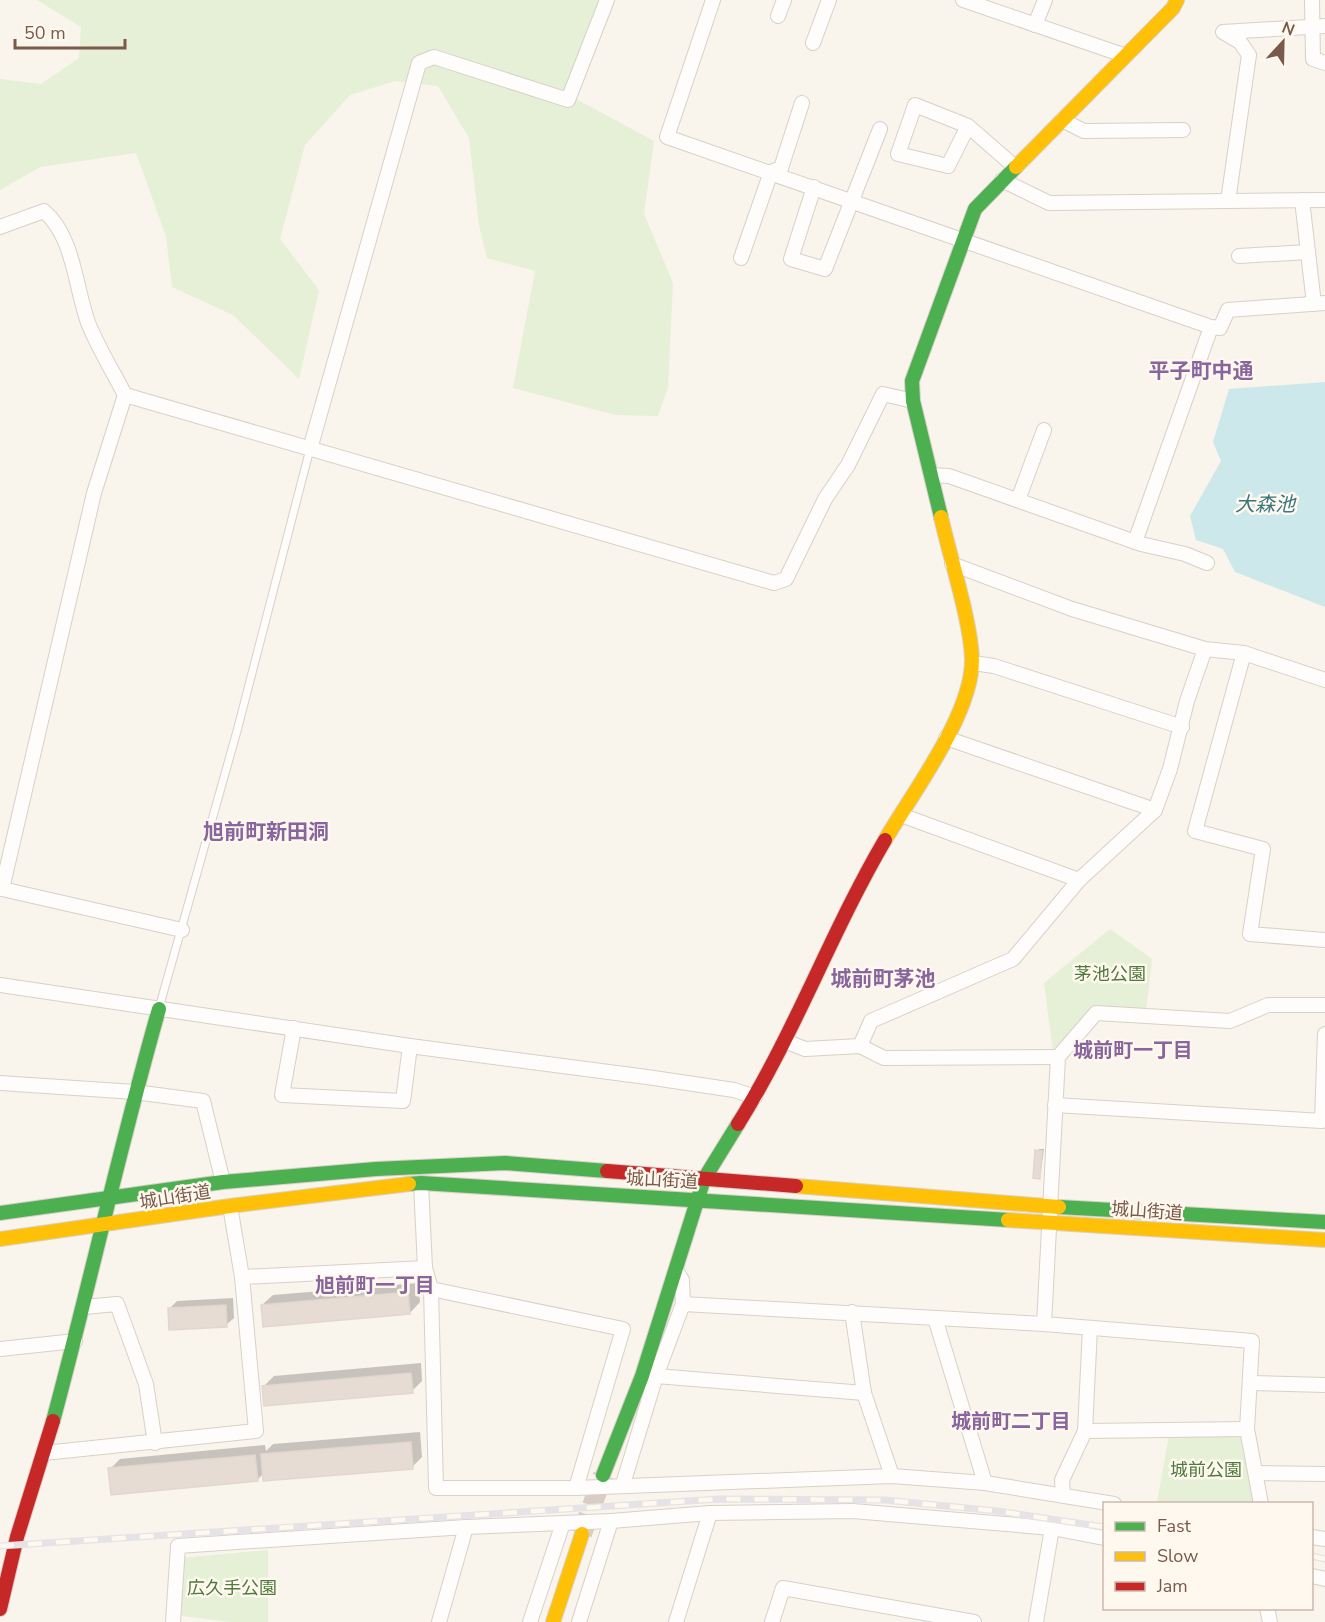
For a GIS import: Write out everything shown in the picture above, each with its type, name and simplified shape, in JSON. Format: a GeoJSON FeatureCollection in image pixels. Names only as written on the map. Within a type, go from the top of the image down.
{"type":"FeatureCollection","features":[{"type":"Feature","properties":{"kind":"street"},"geometry":{"type":"LineString","coordinates":[[310,449],[419,63],[434,57],[568,100],[606,0]]}},
{"type":"Feature","properties":{"kind":"street"},"geometry":{"type":"LineString","coordinates":[[713,0],[667,137],[1211,327],[1220,328],[1228,310],[1319,304],[1308,252],[1302,200]]}},
{"type":"Feature","properties":{"kind":"street"},"geometry":{"type":"LineString","coordinates":[[778,16],[784,0]]}},
{"type":"Feature","properties":{"kind":"street"},"geometry":{"type":"LineString","coordinates":[[813,44],[829,0]]}},
{"type":"Feature","properties":{"kind":"street"},"geometry":{"type":"LineString","coordinates":[[963,0],[980,3],[1035,25],[1126,56]]}},
{"type":"Feature","properties":{"kind":"street"},"geometry":{"type":"LineString","coordinates":[[1035,25],[1045,0]]}},
{"type":"Feature","properties":{"kind":"street"},"geometry":{"type":"LineString","coordinates":[[603,1475],[642,1376],[677,1272],[704,1179],[755,1097],[785,1041],[852,898],[962,712],[969,690],[973,663],[913,401],[912,381],[975,209],[1173,9],[1177,0]]}},
{"type":"Feature","properties":{"kind":"street"},"geometry":{"type":"LineString","coordinates":[[1312,0],[1319,26],[1313,59],[1325,63]]}},
{"type":"Feature","properties":{"kind":"street"},"geometry":{"type":"LineString","coordinates":[[1228,201],[1249,55],[1240,42],[1223,32],[1319,26]]}},
{"type":"Feature","properties":{"kind":"street"},"geometry":{"type":"LineString","coordinates":[[741,258],[771,172],[781,168],[802,103]]}},
{"type":"Feature","properties":{"kind":"street"},"geometry":{"type":"LineString","coordinates":[[968,126],[948,166],[898,154],[915,105],[968,126],[1015,167]]}},
{"type":"Feature","properties":{"kind":"street"},"geometry":{"type":"LineString","coordinates":[[1062,120],[1084,131],[1182,130]]}},
{"type":"Feature","properties":{"kind":"street"},"geometry":{"type":"LineString","coordinates":[[814,187],[791,259],[825,269],[880,129]]}},
{"type":"Feature","properties":{"kind":"street"},"geometry":{"type":"LineString","coordinates":[[1002,180],[1049,203],[1325,200]]}},
{"type":"Feature","properties":{"kind":"street"},"geometry":{"type":"LineString","coordinates":[[0,227],[44,212],[55,220],[64,240],[89,325],[125,395],[94,493],[2,889],[182,930]]}},
{"type":"Feature","properties":{"kind":"street"},"geometry":{"type":"LineString","coordinates":[[1239,256],[1308,252]]}},
{"type":"Feature","properties":{"kind":"street"},"geometry":{"type":"LineString","coordinates":[[1135,542],[1211,327]]}},
{"type":"Feature","properties":{"kind":"street"},"geometry":{"type":"LineString","coordinates":[[125,395],[774,583],[786,579],[825,499],[848,465],[883,394],[913,401]]}},
{"type":"Feature","properties":{"kind":"street"},"geometry":{"type":"LineString","coordinates":[[1018,500],[1044,430]]}},
{"type":"Feature","properties":{"kind":"street"},"geometry":{"type":"LineString","coordinates":[[931,475],[949,476],[1135,542],[1185,554],[1207,562]]}},
{"type":"Feature","properties":{"kind":"street"},"geometry":{"type":"LineString","coordinates":[[952,564],[1072,609],[1204,649],[1244,653],[1325,680]]}},
{"type":"Feature","properties":{"kind":"street"},"geometry":{"type":"LineString","coordinates":[[860,1046],[871,1021],[1013,959],[1079,880],[1155,810],[1204,649]]}},
{"type":"Feature","properties":{"kind":"street"},"geometry":{"type":"LineString","coordinates":[[1244,653],[1195,831],[1263,849],[1250,934],[1325,940]]}},
{"type":"Feature","properties":{"kind":"street"},"geometry":{"type":"LineString","coordinates":[[973,663],[994,666],[1182,727]]}},
{"type":"Feature","properties":{"kind":"street"},"geometry":{"type":"LineString","coordinates":[[946,738],[1155,810]]}},
{"type":"Feature","properties":{"kind":"street"},"geometry":{"type":"LineString","coordinates":[[900,815],[1079,880]]}},
{"type":"Feature","properties":{"kind":"street"},"geometry":{"type":"LineString","coordinates":[[0,985],[410,1046],[647,1077],[734,1090],[755,1097]]}},
{"type":"Feature","properties":{"kind":"street"},"geometry":{"type":"LineString","coordinates":[[1044,1324],[1058,1057],[1096,1013],[1230,1021],[1268,1005],[1325,1005]]}},
{"type":"Feature","properties":{"kind":"street"},"geometry":{"type":"LineString","coordinates":[[0,1609],[17,1537],[44,1453],[75,1341],[135,1092],[159,1010]]}},
{"type":"Feature","properties":{"kind":"street"},"geometry":{"type":"LineString","coordinates":[[294,1028],[282,1095],[403,1101],[410,1046]]}},
{"type":"Feature","properties":{"kind":"street"},"geometry":{"type":"LineString","coordinates":[[1055,1105],[1322,1121],[1325,1034]]}},
{"type":"Feature","properties":{"kind":"street"},"geometry":{"type":"LineString","coordinates":[[785,1041],[805,1049],[860,1046],[884,1058],[1058,1057]]}},
{"type":"Feature","properties":{"kind":"street"},"geometry":{"type":"LineString","coordinates":[[0,1083],[135,1092],[203,1101],[223,1182]]}},
{"type":"Feature","properties":{"kind":"street","name":"城山街道"},"geometry":{"type":"LineString","coordinates":[[0,1213],[223,1182],[376,1169],[505,1163],[1049,1206],[1325,1222]]}},
{"type":"Feature","properties":{"kind":"street"},"geometry":{"type":"LineString","coordinates":[[421,1183],[425,1268],[431,1289],[436,1488],[576,1488],[623,1484],[892,1476],[985,1483],[1108,1502]]}},
{"type":"Feature","properties":{"kind":"street","name":"城山街道"},"geometry":{"type":"LineString","coordinates":[[0,1239],[104,1226],[230,1206],[421,1183],[1325,1240]]}},
{"type":"Feature","properties":{"kind":"street"},"geometry":{"type":"LineString","coordinates":[[44,1453],[256,1431],[242,1277],[230,1206]]}},
{"type":"Feature","properties":{"kind":"street"},"geometry":{"type":"LineString","coordinates":[[242,1277],[425,1268]]}},
{"type":"Feature","properties":{"kind":"street"},"geometry":{"type":"LineString","coordinates":[[623,1484],[656,1376],[683,1304],[682,1280],[677,1272]]}},
{"type":"Feature","properties":{"kind":"street"},"geometry":{"type":"LineString","coordinates":[[431,1289],[623,1329],[576,1488]]}},
{"type":"Feature","properties":{"kind":"street"},"geometry":{"type":"LineString","coordinates":[[84,1307],[117,1304],[146,1384],[155,1443]]}},
{"type":"Feature","properties":{"kind":"street"},"geometry":{"type":"LineString","coordinates":[[683,1304],[1044,1324],[1252,1341],[1246,1429],[1257,1473],[1261,1502]]}},
{"type":"Feature","properties":{"kind":"street"},"geometry":{"type":"LineString","coordinates":[[852,1312],[864,1393],[892,1476]]}},
{"type":"Feature","properties":{"kind":"street"},"geometry":{"type":"LineString","coordinates":[[935,1318],[985,1483]]}},
{"type":"Feature","properties":{"kind":"street"},"geometry":{"type":"LineString","coordinates":[[1063,1495],[1062,1480],[1085,1431],[1090,1328]]}},
{"type":"Feature","properties":{"kind":"street"},"geometry":{"type":"LineString","coordinates":[[0,1349],[75,1341]]}},
{"type":"Feature","properties":{"kind":"street"},"geometry":{"type":"LineString","coordinates":[[656,1376],[864,1393]]}},
{"type":"Feature","properties":{"kind":"street"},"geometry":{"type":"LineString","coordinates":[[1250,1383],[1325,1385]]}},
{"type":"Feature","properties":{"kind":"street"},"geometry":{"type":"LineString","coordinates":[[1085,1431],[1246,1429]]}},
{"type":"Feature","properties":{"kind":"street"},"geometry":{"type":"LineString","coordinates":[[1257,1473],[1325,1474]]}},
{"type":"Feature","properties":{"kind":"street"},"geometry":{"type":"LineString","coordinates":[[173,1622],[178,1546],[466,1527],[611,1521],[710,1513],[853,1511],[1052,1528],[1103,1538]]}},
{"type":"Feature","properties":{"kind":"street"},"geometry":{"type":"LineString","coordinates":[[676,1622],[710,1513]]}},
{"type":"Feature","properties":{"kind":"street"},"geometry":{"type":"LineString","coordinates":[[579,1622],[611,1521]]}},
{"type":"Feature","properties":{"kind":"street"},"geometry":{"type":"LineString","coordinates":[[530,1622],[563,1523]]}},
{"type":"Feature","properties":{"kind":"street"},"geometry":{"type":"LineString","coordinates":[[439,1622],[466,1527]]}},
{"type":"Feature","properties":{"kind":"street"},"geometry":{"type":"LineString","coordinates":[[1036,1622],[1052,1528]]}},
{"type":"Feature","properties":{"kind":"street"},"geometry":{"type":"LineString","coordinates":[[553,1622],[582,1534]]}},
{"type":"Feature","properties":{"kind":"street"},"geometry":{"type":"LineString","coordinates":[[772,1622],[783,1587],[974,1622]]}},
{"type":"Feature","properties":{"kind":"lane"},"geometry":{"type":"LineString","coordinates":[[159,1010],[310,449]]}},
{"type":"Feature","properties":{"kind":"green space"},"geometry":{"type":"Polygon","coordinates":[[[37,0],[606,0],[576,99],[654,141],[644,214],[673,283],[668,388],[658,416],[615,415],[513,388],[535,271],[487,258],[479,225],[469,138],[438,86],[395,81],[350,95],[305,145],[280,239],[319,290],[299,379],[233,315],[172,287],[166,236],[136,153],[40,167],[0,190],[0,79],[41,84],[79,58],[81,27],[37,0]]]}},
{"type":"Feature","properties":{"kind":"green space","name":"茅池公園"},"geometry":{"type":"Polygon","coordinates":[[[1110,929],[1152,959],[1146,1012],[1092,1010],[1053,1052],[1044,983],[1110,929]]]}},
{"type":"Feature","properties":{"kind":"green space","name":"城前公園"},"geometry":{"type":"Polygon","coordinates":[[[1169,1435],[1243,1437],[1256,1502],[1157,1502],[1169,1435]]]}},
{"type":"Feature","properties":{"kind":"green space","name":"広久手公園"},"geometry":{"type":"Polygon","coordinates":[[[268,1550],[268,1622],[231,1622],[182,1616],[182,1558],[268,1550]]]}},
{"type":"Feature","properties":{"kind":"water","name":"大森池"},"geometry":{"type":"Polygon","coordinates":[[[1325,382],[1325,607],[1235,572],[1223,549],[1196,540],[1190,516],[1221,461],[1213,442],[1229,389],[1325,382]]]}},
{"type":"Feature","properties":{"kind":"building"},"geometry":{"type":"Polygon","coordinates":[[[1035,1150],[1042,1151],[1040,1179],[1033,1178],[1035,1150]]]}},
{"type":"Feature","properties":{"kind":"building"},"geometry":{"type":"Polygon","coordinates":[[[408,1292],[410,1314],[263,1327],[261,1305],[408,1292]]]}},
{"type":"Feature","properties":{"kind":"building"},"geometry":{"type":"Polygon","coordinates":[[[226,1305],[227,1327],[169,1330],[168,1308],[226,1305]]]}},
{"type":"Feature","properties":{"kind":"building"},"geometry":{"type":"Polygon","coordinates":[[[411,1373],[413,1393],[264,1406],[262,1386],[411,1373]]]}},
{"type":"Feature","properties":{"kind":"building"},"geometry":{"type":"Polygon","coordinates":[[[411,1442],[413,1469],[263,1481],[261,1454],[411,1442]]]}},
{"type":"Feature","properties":{"kind":"building"},"geometry":{"type":"Polygon","coordinates":[[[255,1455],[258,1481],[111,1495],[108,1468],[255,1455]]]}},
{"type":"Feature","properties":{"kind":"tunnel"},"geometry":{"type":"LineString","coordinates":[[582,1534],[603,1475]]}},
{"type":"Feature","properties":{"kind":"railway"},"geometry":{"type":"LineString","coordinates":[[0,1546],[719,1499],[885,1500],[997,1511],[1103,1527]]}},
{"type":"Feature","properties":{"kind":"railway"},"geometry":{"type":"LineString","coordinates":[[1313,1556],[1325,1559]]}},
{"type":"Feature","properties":{"kind":"traffic: fast"},"geometry":{"type":"LineString","coordinates":[[941,517],[913,401],[912,381],[975,209],[1016,167]]}},
{"type":"Feature","properties":{"kind":"traffic: fast"},"geometry":{"type":"LineString","coordinates":[[53,1421],[159,1009]]}},
{"type":"Feature","properties":{"kind":"traffic: fast"},"geometry":{"type":"LineString","coordinates":[[603,1475],[642,1376],[704,1179],[738,1124]]}},
{"type":"Feature","properties":{"kind":"traffic: fast"},"geometry":{"type":"LineString","coordinates":[[0,1213],[223,1182],[376,1169],[505,1163],[607,1171]]}},
{"type":"Feature","properties":{"kind":"traffic: fast"},"geometry":{"type":"LineString","coordinates":[[409,1184],[1008,1220]]}},
{"type":"Feature","properties":{"kind":"traffic: fast"},"geometry":{"type":"LineString","coordinates":[[1059,1207],[1325,1222]]}},
{"type":"Feature","properties":{"kind":"traffic: slow"},"geometry":{"type":"LineString","coordinates":[[1016,167],[1173,8],[1177,0]]}},
{"type":"Feature","properties":{"kind":"traffic: slow"},"geometry":{"type":"LineString","coordinates":[[885,840],[939,753],[962,705],[969,682],[972,660],[971,644],[960,589],[941,517]]}},
{"type":"Feature","properties":{"kind":"traffic: slow"},"geometry":{"type":"LineString","coordinates":[[0,1239],[230,1206],[409,1184]]}},
{"type":"Feature","properties":{"kind":"traffic: slow"},"geometry":{"type":"LineString","coordinates":[[796,1186],[1059,1207]]}},
{"type":"Feature","properties":{"kind":"traffic: slow"},"geometry":{"type":"LineString","coordinates":[[1008,1220],[1325,1240]]}},
{"type":"Feature","properties":{"kind":"traffic: slow"},"geometry":{"type":"LineString","coordinates":[[553,1622],[582,1534]]}},
{"type":"Feature","properties":{"kind":"traffic: jam"},"geometry":{"type":"LineString","coordinates":[[738,1124],[777,1054],[847,910],[885,840]]}},
{"type":"Feature","properties":{"kind":"traffic: jam"},"geometry":{"type":"LineString","coordinates":[[607,1171],[796,1186]]}},
{"type":"Feature","properties":{"kind":"traffic: jam"},"geometry":{"type":"LineString","coordinates":[[0,1609],[17,1537],[53,1421]]}},
{"type":"Feature","properties":{"kind":"district","name":"平子町中通"},"geometry":{"type":"Point","coordinates":[1201,371]}},
{"type":"Feature","properties":{"kind":"district","name":"旭前町新田洞"},"geometry":{"type":"Point","coordinates":[266,832]}},
{"type":"Feature","properties":{"kind":"district","name":"城前町茅池"},"geometry":{"type":"Point","coordinates":[883,979]}},
{"type":"Feature","properties":{"kind":"district","name":"城前町一丁目"},"geometry":{"type":"Point","coordinates":[1133,1050]}},
{"type":"Feature","properties":{"kind":"district","name":"旭前町一丁目"},"geometry":{"type":"Point","coordinates":[375,1285]}},
{"type":"Feature","properties":{"kind":"district","name":"城前町二丁目"},"geometry":{"type":"Point","coordinates":[1011,1421]}}]}
